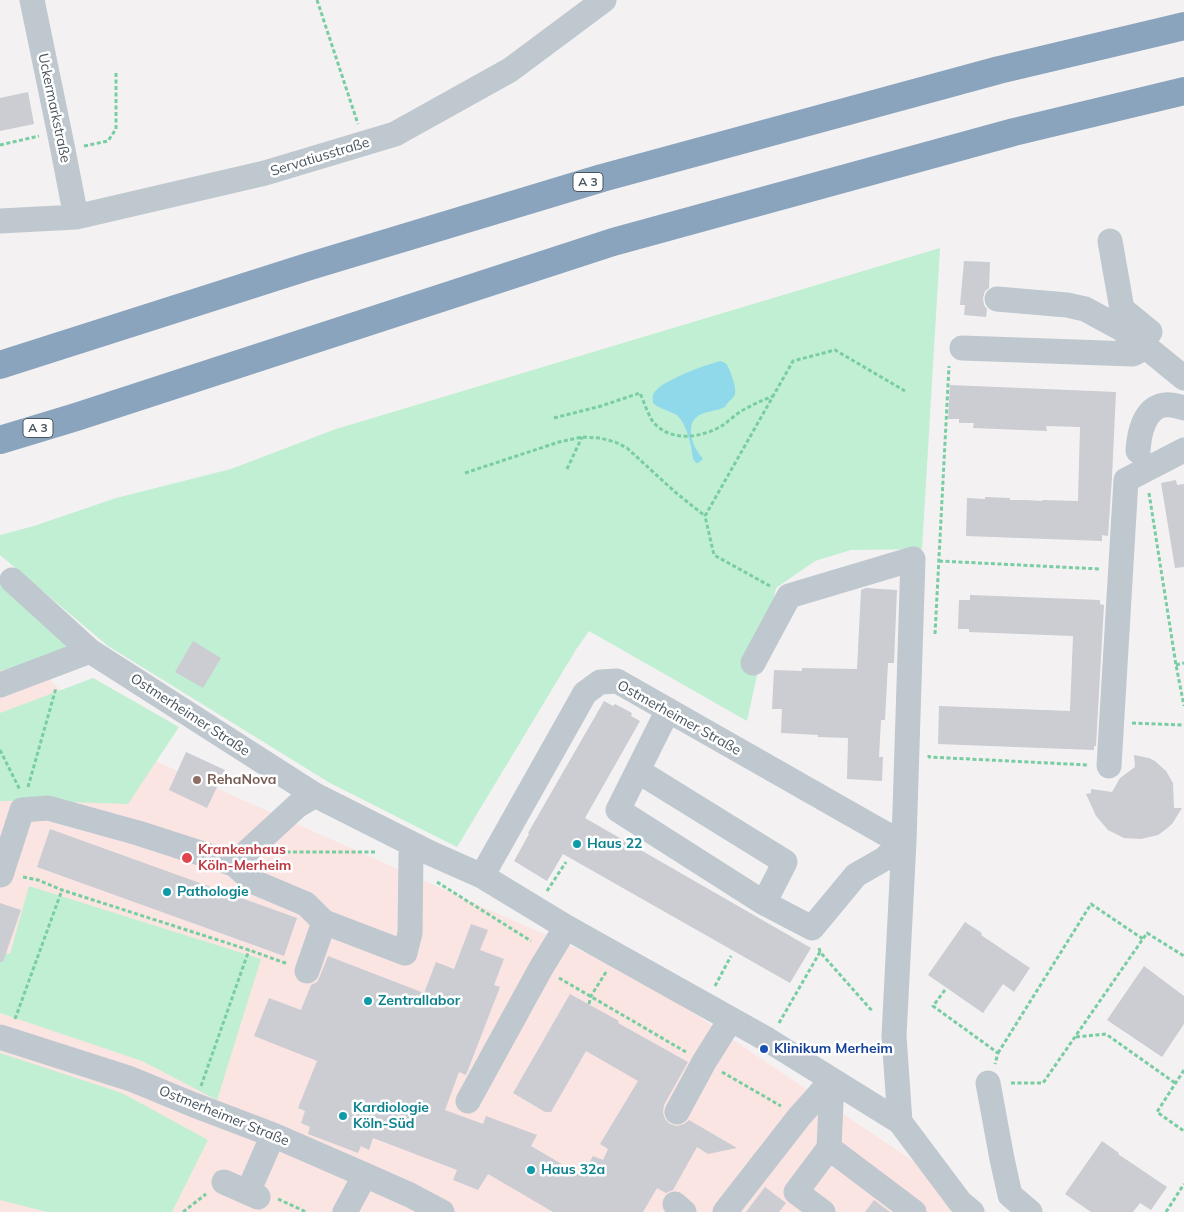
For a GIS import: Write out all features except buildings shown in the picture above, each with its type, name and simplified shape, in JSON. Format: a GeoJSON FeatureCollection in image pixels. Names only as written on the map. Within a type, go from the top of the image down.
{"type":"FeatureCollection","features":[{"type":"Feature","properties":{"kind":"highway","name":"A 3"},"geometry":{"type":"LineString","coordinates":[[0,365],[307,267],[602,178],[999,70],[1184,26]]}},
{"type":"Feature","properties":{"kind":"highway","name":"A 3"},"geometry":{"type":"LineString","coordinates":[[0,440],[613,242],[1014,132],[1184,91]]}},
{"type":"Feature","properties":{"kind":"street","name":"Uckermarkstraße"},"geometry":{"type":"LineString","coordinates":[[32,0],[76,217]]}},
{"type":"Feature","properties":{"kind":"street","name":"Servatiusstraße"},"geometry":{"type":"LineString","coordinates":[[0,221],[76,217],[265,173],[395,134],[510,70],[604,0]]}},
{"type":"Feature","properties":{"kind":"street"},"geometry":{"type":"LineString","coordinates":[[1110,241],[1122,309],[1184,362]]}},
{"type":"Feature","properties":{"kind":"street"},"geometry":{"type":"LineString","coordinates":[[996,300],[1067,305],[1085,309],[1120,328],[1184,378]]}},
{"type":"Feature","properties":{"kind":"street"},"geometry":{"type":"LineString","coordinates":[[962,348],[1133,354],[1146,347]]}},
{"type":"Feature","properties":{"kind":"street"},"geometry":{"type":"LineString","coordinates":[[1142,461],[1141,430],[1145,418],[1153,410],[1164,405],[1184,408]]}},
{"type":"Feature","properties":{"kind":"street"},"geometry":{"type":"LineString","coordinates":[[1109,766],[1126,480],[1142,461],[1184,450]]}},
{"type":"Feature","properties":{"kind":"street"},"geometry":{"type":"LineString","coordinates":[[753,663],[789,596],[913,559],[904,841],[894,1036],[900,1122]]}},
{"type":"Feature","properties":{"kind":"street","name":"Ostmerheimer Straße"},"geometry":{"type":"LineString","coordinates":[[12,580],[90,651],[315,795],[414,845],[482,876],[566,927],[768,1040],[900,1122],[958,1209]]}},
{"type":"Feature","properties":{"kind":"street"},"geometry":{"type":"LineString","coordinates":[[0,685],[90,651]]}},
{"type":"Feature","properties":{"kind":"street","name":"Ostmerheimer Straße"},"geometry":{"type":"LineString","coordinates":[[482,876],[585,693],[600,682],[617,681],[884,834],[904,841]]}},
{"type":"Feature","properties":{"kind":"street"},"geometry":{"type":"LineString","coordinates":[[668,710],[618,810],[764,903],[812,928],[856,875],[884,859],[904,841]]}},
{"type":"Feature","properties":{"kind":"street"},"geometry":{"type":"LineString","coordinates":[[638,771],[785,862],[764,903]]}},
{"type":"Feature","properties":{"kind":"street"},"geometry":{"type":"LineString","coordinates":[[234,864],[297,806],[315,795]]}},
{"type":"Feature","properties":{"kind":"street"},"geometry":{"type":"LineString","coordinates":[[2,869],[16,815],[48,808],[234,864],[254,882],[306,904],[324,922],[404,953],[410,933],[411,854],[414,845]]}},
{"type":"Feature","properties":{"kind":"street"},"geometry":{"type":"LineString","coordinates":[[307,971],[324,922]]}},
{"type":"Feature","properties":{"kind":"street"},"geometry":{"type":"LineString","coordinates":[[468,1101],[566,927]]}},
{"type":"Feature","properties":{"kind":"street"},"geometry":{"type":"LineString","coordinates":[[677,1112],[704,1062],[731,1019]]}},
{"type":"Feature","properties":{"kind":"street","name":"Ostmerheimer Straße"},"geometry":{"type":"LineString","coordinates":[[4,1038],[131,1079],[273,1135],[365,1174],[407,1204],[442,1212]]}},
{"type":"Feature","properties":{"kind":"street"},"geometry":{"type":"LineString","coordinates":[[823,1212],[796,1192],[829,1148],[832,1080]]}},
{"type":"Feature","properties":{"kind":"street"},"geometry":{"type":"LineString","coordinates":[[725,1212],[799,1117],[832,1080]]}},
{"type":"Feature","properties":{"kind":"street"},"geometry":{"type":"LineString","coordinates":[[988,1084],[1010,1195],[1030,1212]]}},
{"type":"Feature","properties":{"kind":"street"},"geometry":{"type":"LineString","coordinates":[[224,1182],[253,1195],[273,1135]]}},
{"type":"Feature","properties":{"kind":"street"},"geometry":{"type":"LineString","coordinates":[[829,1148],[914,1212]]}},
{"type":"Feature","properties":{"kind":"street"},"geometry":{"type":"LineString","coordinates":[[345,1212],[365,1174]]}},
{"type":"Feature","properties":{"kind":"path"},"geometry":{"type":"LineString","coordinates":[[317,0],[364,143]]}},
{"type":"Feature","properties":{"kind":"path"},"geometry":{"type":"LineString","coordinates":[[0,145],[61,140],[108,141],[116,129],[116,73]]}},
{"type":"Feature","properties":{"kind":"path"},"geometry":{"type":"LineString","coordinates":[[935,640],[950,348],[962,348]]}},
{"type":"Feature","properties":{"kind":"path"},"geometry":{"type":"LineString","coordinates":[[705,516],[793,362],[835,350],[904,391]]}},
{"type":"Feature","properties":{"kind":"path"},"geometry":{"type":"LineString","coordinates":[[554,418],[601,406],[640,393],[654,424],[663,431],[672,435],[684,436],[707,434],[743,409],[774,396]]}},
{"type":"Feature","properties":{"kind":"path"},"geometry":{"type":"LineString","coordinates":[[567,469],[582,437]]}},
{"type":"Feature","properties":{"kind":"path"},"geometry":{"type":"LineString","coordinates":[[465,473],[559,442],[582,437],[600,438],[615,442],[627,448],[675,492],[705,516],[714,555],[789,596]]}},
{"type":"Feature","properties":{"kind":"path"},"geometry":{"type":"LineString","coordinates":[[1142,461],[1184,706]]}},
{"type":"Feature","properties":{"kind":"path"},"geometry":{"type":"LineString","coordinates":[[939,561],[1121,570]]}},
{"type":"Feature","properties":{"kind":"path"},"geometry":{"type":"LineString","coordinates":[[16,815],[64,661]]}},
{"type":"Feature","properties":{"kind":"path"},"geometry":{"type":"LineString","coordinates":[[1176,665],[1184,663]]}},
{"type":"Feature","properties":{"kind":"path"},"geometry":{"type":"LineString","coordinates":[[1112,723],[1184,725]]}},
{"type":"Feature","properties":{"kind":"path"},"geometry":{"type":"LineString","coordinates":[[929,747],[929,756],[1109,766]]}},
{"type":"Feature","properties":{"kind":"path"},"geometry":{"type":"LineString","coordinates":[[0,750],[16,815]]}},
{"type":"Feature","properties":{"kind":"path"},"geometry":{"type":"LineString","coordinates":[[275,852],[379,852]]}},
{"type":"Feature","properties":{"kind":"path"},"geometry":{"type":"LineString","coordinates":[[536,908],[566,862]]}},
{"type":"Feature","properties":{"kind":"path"},"geometry":{"type":"LineString","coordinates":[[2,869],[249,950],[307,971]]}},
{"type":"Feature","properties":{"kind":"path"},"geometry":{"type":"LineString","coordinates":[[4,1038],[62,890]]}},
{"type":"Feature","properties":{"kind":"path"},"geometry":{"type":"LineString","coordinates":[[1143,939],[1091,904],[998,1053],[988,1084],[1043,1083],[1076,1037],[1143,939],[1147,933],[1184,956]]}},
{"type":"Feature","properties":{"kind":"path"},"geometry":{"type":"LineString","coordinates":[[812,928],[820,952],[894,1036]]}},
{"type":"Feature","properties":{"kind":"path"},"geometry":{"type":"LineString","coordinates":[[194,1105],[249,950]]}},
{"type":"Feature","properties":{"kind":"path"},"geometry":{"type":"LineString","coordinates":[[768,1040],[820,952]]}},
{"type":"Feature","properties":{"kind":"path"},"geometry":{"type":"LineString","coordinates":[[589,1004],[591,996],[617,955]]}},
{"type":"Feature","properties":{"kind":"path"},"geometry":{"type":"LineString","coordinates":[[704,1004],[731,956]]}},
{"type":"Feature","properties":{"kind":"path"},"geometry":{"type":"LineString","coordinates":[[542,968],[789,1111]]}},
{"type":"Feature","properties":{"kind":"path"},"geometry":{"type":"LineString","coordinates":[[944,990],[933,1006],[998,1053]]}},
{"type":"Feature","properties":{"kind":"path"},"geometry":{"type":"LineString","coordinates":[[1076,1037],[1106,1034],[1175,1083]]}},
{"type":"Feature","properties":{"kind":"path"},"geometry":{"type":"LineString","coordinates":[[1184,1070],[1157,1112],[1184,1131]]}},
{"type":"Feature","properties":{"kind":"path"},"geometry":{"type":"LineString","coordinates":[[183,1212],[224,1182]]}},
{"type":"Feature","properties":{"kind":"path"},"geometry":{"type":"LineString","coordinates":[[1166,1212],[1184,1184]]}},
{"type":"Feature","properties":{"kind":"shaded area","name":"Krankenhaus Köln-Merheim"},"geometry":{"type":"Polygon","coordinates":[[[0,605],[28,653],[54,684],[118,738],[162,764],[584,952],[656,988],[989,1212],[0,1212],[0,605]]]}},
{"type":"Feature","properties":{"kind":"green space"},"geometry":{"type":"Polygon","coordinates":[[[940,248],[922,549],[851,550],[815,561],[776,588],[747,721],[589,631],[457,847],[330,783],[108,646],[0,555],[0,535],[34,526],[116,498],[231,469],[336,429],[940,248]]]}},
{"type":"Feature","properties":{"kind":"green space"},"geometry":{"type":"Polygon","coordinates":[[[0,581],[72,650],[0,671],[0,581]]]}},
{"type":"Feature","properties":{"kind":"green space"},"geometry":{"type":"Polygon","coordinates":[[[93,678],[179,727],[128,804],[0,801],[0,713],[93,678]]]}},
{"type":"Feature","properties":{"kind":"green space"},"geometry":{"type":"Polygon","coordinates":[[[29,886],[261,959],[217,1100],[142,1061],[0,1013],[0,951],[10,954],[29,886]]]}},
{"type":"Feature","properties":{"kind":"green space"},"geometry":{"type":"Polygon","coordinates":[[[0,1053],[122,1093],[208,1140],[172,1212],[47,1212],[0,1200],[0,1053]]]}},
{"type":"Feature","properties":{"kind":"water"},"geometry":{"type":"Polygon","coordinates":[[[720,361],[728,367],[734,384],[735,394],[725,407],[701,414],[692,423],[693,441],[703,459],[696,463],[693,459],[690,441],[679,417],[653,403],[653,396],[664,384],[673,379],[720,361]]]}},
{"type":"Feature","properties":{"kind":"place","name":"RehaNova"},"geometry":{"type":"Point","coordinates":[197,780]}},
{"type":"Feature","properties":{"kind":"place","name":"Haus 22"},"geometry":{"type":"Point","coordinates":[577,844]}},
{"type":"Feature","properties":{"kind":"place","name":"Krankenhaus Köln-Merheim"},"geometry":{"type":"Point","coordinates":[187,858]}},
{"type":"Feature","properties":{"kind":"place","name":"Pathologie"},"geometry":{"type":"Point","coordinates":[167,892]}},
{"type":"Feature","properties":{"kind":"place","name":"Zentrallabor"},"geometry":{"type":"Point","coordinates":[368,1001]}},
{"type":"Feature","properties":{"kind":"place","name":"Klinikum Merheim"},"geometry":{"type":"Point","coordinates":[764,1049]}},
{"type":"Feature","properties":{"kind":"place","name":"Kardiologie Köln-Süd"},"geometry":{"type":"Point","coordinates":[343,1116]}},
{"type":"Feature","properties":{"kind":"place","name":"Haus 32a"},"geometry":{"type":"Point","coordinates":[531,1170]}}]}
